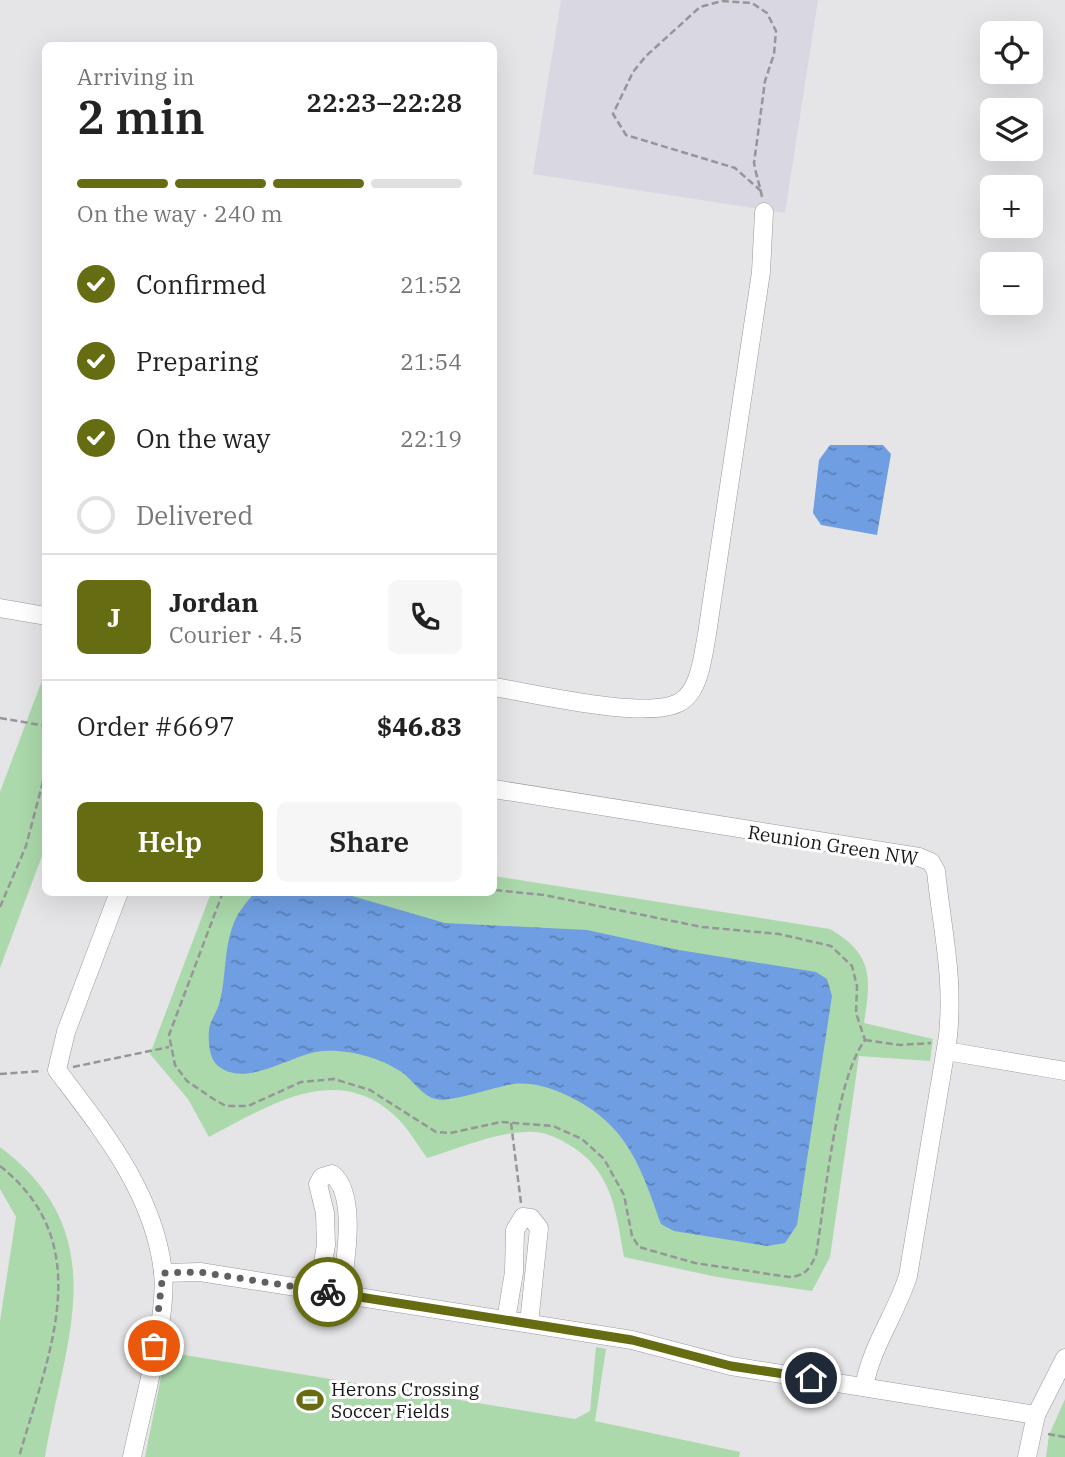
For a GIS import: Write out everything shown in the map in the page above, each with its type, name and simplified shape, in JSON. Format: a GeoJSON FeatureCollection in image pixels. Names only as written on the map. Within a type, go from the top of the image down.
{"type":"FeatureCollection","features":[{"type":"Feature","properties":{"kind":"street"},"geometry":{"type":"LineString","coordinates":[[497,687],[609,705],[656,709],[680,702],[692,689],[707,634],[761,272],[764,212]]}},
{"type":"Feature","properties":{"kind":"street"},"geometry":{"type":"LineString","coordinates":[[0,608],[42,615]]}},
{"type":"Feature","properties":{"kind":"street","name":"Reunion Green NW"},"geometry":{"type":"LineString","coordinates":[[497,789],[919,857],[931,862],[936,871],[943,911],[951,978],[947,1047],[908,1276],[899,1303],[876,1347],[864,1387]]}},
{"type":"Feature","properties":{"kind":"street"},"geometry":{"type":"LineString","coordinates":[[117,896],[66,1032],[57,1070],[122,1158],[152,1226],[163,1273],[159,1322],[132,1457]]}},
{"type":"Feature","properties":{"kind":"street"},"geometry":{"type":"LineString","coordinates":[[947,1047],[1065,1070]]}},
{"type":"Feature","properties":{"kind":"street"},"geometry":{"type":"LineString","coordinates":[[318,1291],[326,1229],[318,1184],[322,1177],[332,1174],[341,1181],[345,1191],[346,1250],[341,1294]]}},
{"type":"Feature","properties":{"kind":"street"},"geometry":{"type":"LineString","coordinates":[[506,1320],[514,1272],[515,1230],[523,1217],[531,1217],[539,1228],[529,1323]]}},
{"type":"Feature","properties":{"kind":"street"},"geometry":{"type":"LineString","coordinates":[[163,1273],[200,1272],[529,1323],[632,1340],[731,1366],[1036,1415]]}},
{"type":"Feature","properties":{"kind":"street"},"geometry":{"type":"LineString","coordinates":[[1027,1457],[1036,1415],[1065,1358]]}},
{"type":"Feature","properties":{"kind":"path"},"geometry":{"type":"LineString","coordinates":[[723,1],[752,2],[767,13],[776,31],[774,54],[765,81],[754,163],[761,191],[735,168],[626,135],[613,114],[633,72],[646,56],[700,7],[723,1]]}},
{"type":"Feature","properties":{"kind":"path"},"geometry":{"type":"LineString","coordinates":[[0,718],[42,725]]}},
{"type":"Feature","properties":{"kind":"path"},"geometry":{"type":"LineString","coordinates":[[0,907],[26,846],[42,785]]}},
{"type":"Feature","properties":{"kind":"path"},"geometry":{"type":"LineString","coordinates":[[497,890],[544,895],[702,927],[779,934],[831,946],[852,966],[858,986],[856,1013],[865,1040]]}},
{"type":"Feature","properties":{"kind":"path"},"geometry":{"type":"LineString","coordinates":[[221,896],[171,1026],[169,1047],[175,1065],[187,1081],[226,1106],[248,1106],[300,1082],[334,1079],[370,1090],[436,1132],[450,1133],[501,1122],[553,1126],[568,1131],[582,1139],[604,1159],[624,1195],[632,1236],[639,1247],[695,1263],[789,1277],[801,1276],[809,1270],[816,1255],[850,1062],[865,1040]]}},
{"type":"Feature","properties":{"kind":"path"},"geometry":{"type":"LineString","coordinates":[[865,1040],[947,1047]]}},
{"type":"Feature","properties":{"kind":"path"},"geometry":{"type":"LineString","coordinates":[[0,1074],[57,1070],[169,1047]]}},
{"type":"Feature","properties":{"kind":"path"},"geometry":{"type":"LineString","coordinates":[[511,1123],[523,1217]]}},
{"type":"Feature","properties":{"kind":"path"},"geometry":{"type":"LineString","coordinates":[[0,1166],[21,1185],[41,1214],[55,1248],[60,1275],[55,1332],[19,1457]]}},
{"type":"Feature","properties":{"kind":"path"},"geometry":{"type":"LineString","coordinates":[[1042,1433],[1063,1437],[1065,1443]]}},
{"type":"Feature","properties":{"kind":"shaded area"},"geometry":{"type":"Polygon","coordinates":[[[561,0],[818,0],[785,213],[533,174],[561,0]]]}},
{"type":"Feature","properties":{"kind":"green space"},"geometry":{"type":"Polygon","coordinates":[[[42,680],[42,856],[0,968],[0,792],[42,680]]]}},
{"type":"Feature","properties":{"kind":"green space"},"geometry":{"type":"Polygon","coordinates":[[[497,876],[830,929],[855,948],[866,969],[868,993],[864,1023],[933,1039],[930,1061],[859,1056],[830,1257],[812,1291],[717,1277],[624,1257],[614,1207],[602,1178],[581,1153],[552,1136],[526,1132],[501,1135],[427,1158],[399,1119],[371,1099],[348,1091],[325,1090],[301,1094],[277,1103],[209,1137],[188,1099],[150,1054],[210,896],[497,896],[497,876]]]}},
{"type":"Feature","properties":{"kind":"green space"},"geometry":{"type":"Polygon","coordinates":[[[0,1147],[36,1181],[59,1216],[71,1253],[74,1292],[70,1331],[45,1457],[0,1457],[0,1321],[16,1217],[0,1189],[0,1147]]]}},
{"type":"Feature","properties":{"kind":"green space","name":"Herons Crossing Soccer Fields"},"geometry":{"type":"Polygon","coordinates":[[[596,1347],[606,1349],[595,1421],[740,1452],[739,1457],[145,1457],[166,1352],[575,1419],[590,1411],[596,1347]]]}},
{"type":"Feature","properties":{"kind":"green space"},"geometry":{"type":"Polygon","coordinates":[[[1065,1399],[1065,1457],[1046,1457],[1049,1435],[1065,1399]]]}},
{"type":"Feature","properties":{"kind":"water"},"geometry":{"type":"Polygon","coordinates":[[[830,445],[883,445],[891,454],[877,535],[821,525],[813,513],[819,460],[830,445]]]}},
{"type":"Feature","properties":{"kind":"water"},"geometry":{"type":"Polygon","coordinates":[[[252,896],[352,896],[445,923],[587,930],[679,950],[816,972],[827,979],[832,996],[797,1225],[785,1243],[767,1246],[674,1231],[661,1224],[646,1182],[628,1147],[616,1132],[585,1105],[546,1087],[513,1084],[462,1097],[436,1099],[423,1092],[403,1073],[385,1063],[354,1053],[333,1051],[311,1053],[255,1072],[229,1072],[217,1065],[212,1058],[209,1039],[210,1026],[220,1001],[232,928],[252,896]]]}},
{"type":"Feature","properties":{"kind":"way so far"},"geometry":{"type":"LineString","coordinates":[[154,1346],[163,1273],[200,1272],[328,1292]]}},
{"type":"Feature","properties":{"kind":"place","name":"Herons Crossing Soccer Fields"},"geometry":{"type":"Point","coordinates":[310,1400]}},
{"type":"Feature","properties":{"kind":"route"},"geometry":{"type":"LineString","coordinates":[[328,1292],[632,1340],[731,1366],[811,1378]]}}]}
